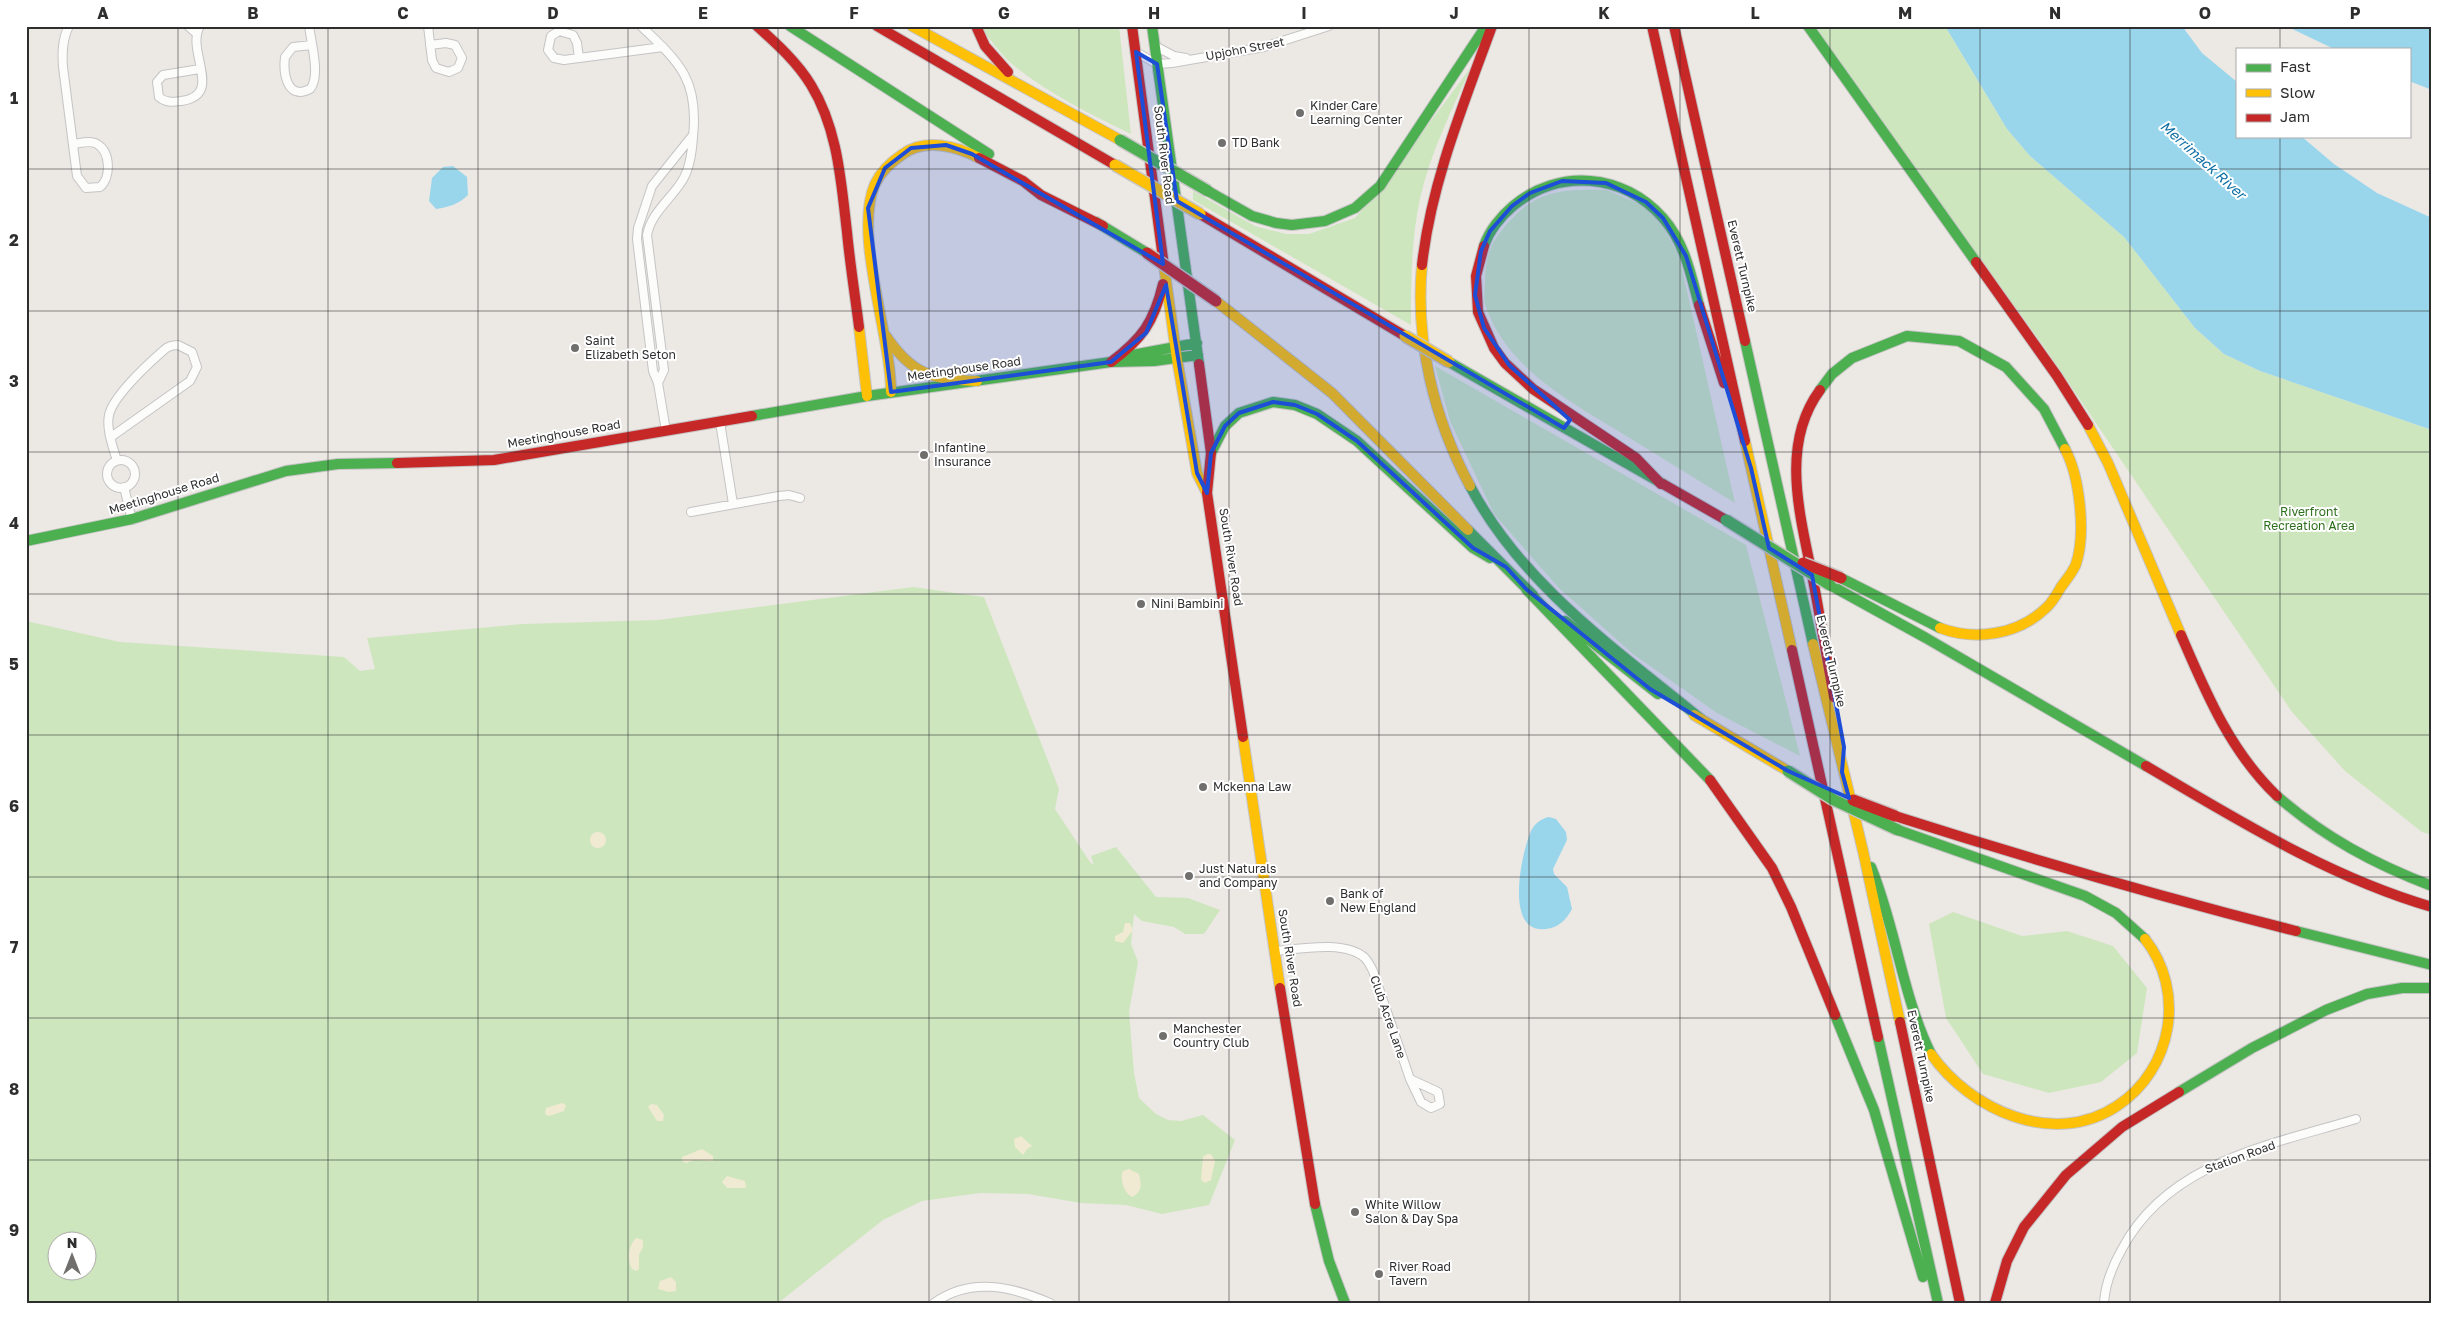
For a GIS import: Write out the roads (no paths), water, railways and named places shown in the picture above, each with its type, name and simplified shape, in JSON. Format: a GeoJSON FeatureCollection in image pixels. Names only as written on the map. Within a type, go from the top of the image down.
{"type":"FeatureCollection","features":[{"type":"Feature","properties":{"kind":"main road"},"geometry":{"type":"LineString","coordinates":[[757,26],[790,58],[805,76],[820,101],[830,126],[839,167],[867,396]]}},
{"type":"Feature","properties":{"kind":"main road"},"geometry":{"type":"LineString","coordinates":[[790,26],[1147,253],[1216,301],[1332,393],[1506,567],[1620,689],[1664,731],[1708,778],[1772,868],[1791,907],[1874,1110],[1931,1303]]}},
{"type":"Feature","properties":{"kind":"main road"},"geometry":{"type":"LineString","coordinates":[[877,26],[1449,362],[1726,520],[1830,585],[1889,616],[2299,853],[2359,881],[2432,907]]}},
{"type":"Feature","properties":{"kind":"main road"},"geometry":{"type":"LineString","coordinates":[[912,26],[1021,84],[1240,210],[1274,223],[1307,224],[1322,222],[1349,212],[1370,197],[1380,186],[1486,26]]}},
{"type":"Feature","properties":{"kind":"main road"},"geometry":{"type":"LineString","coordinates":[[976,26],[985,46],[994,58],[1021,84]]}},
{"type":"Feature","properties":{"kind":"main road","name":"South River Road"},"geometry":{"type":"LineString","coordinates":[[1132,26],[1176,353],[1198,473],[1207,494],[1314,1198],[1329,1261],[1345,1303]]}},
{"type":"Feature","properties":{"kind":"main road","name":"South River Road"},"geometry":{"type":"LineString","coordinates":[[1152,26],[1212,453],[1207,494]]}},
{"type":"Feature","properties":{"kind":"main road"},"geometry":{"type":"LineString","coordinates":[[1492,26],[1450,144],[1429,223],[1422,266],[1420,298],[1423,354],[1438,413],[1468,484],[1501,537],[1527,568],[1574,613],[1701,719]]}},
{"type":"Feature","properties":{"kind":"main road"},"geometry":{"type":"LineString","coordinates":[[1652,26],[1938,1303]]}},
{"type":"Feature","properties":{"kind":"main road","name":"Everett Turnpike"},"geometry":{"type":"LineString","coordinates":[[1674,26],[1842,772],[1863,851],[1960,1303]]}},
{"type":"Feature","properties":{"kind":"main road"},"geometry":{"type":"LineString","coordinates":[[1808,26],[2057,376],[2087,424],[2132,514],[2210,703],[2220,723],[2245,760],[2283,802],[2322,834],[2381,867],[2432,886]]}},
{"type":"Feature","properties":{"kind":"main road"},"geometry":{"type":"LineString","coordinates":[[891,392],[891,381],[870,244],[868,208],[875,184],[885,168],[911,148],[946,145],[972,154],[1022,181],[1041,194],[1103,226]]}},
{"type":"Feature","properties":{"kind":"main road"},"geometry":{"type":"LineString","coordinates":[[1660,484],[1642,462],[1522,378],[1494,348],[1484,328],[1477,306],[1475,284],[1478,262],[1483,246],[1490,231],[1504,213],[1520,198],[1540,188],[1573,180],[1606,183],[1637,196],[1663,218],[1676,236],[1686,256],[1700,307],[1751,468]]}},
{"type":"Feature","properties":{"kind":"main road"},"geometry":{"type":"LineString","coordinates":[[1110,362],[1130,348],[1146,333],[1160,301],[1165,275]]}},
{"type":"Feature","properties":{"kind":"main road"},"geometry":{"type":"LineString","coordinates":[[882,330],[902,359],[919,373],[941,379],[977,380]]}},
{"type":"Feature","properties":{"kind":"main road"},"geometry":{"type":"LineString","coordinates":[[1784,558],[1816,566],[1942,629],[1971,635],[1994,634],[2016,628],[2035,617],[2060,595],[2076,566],[2080,544],[2081,510],[2076,477],[2065,445],[2043,406],[2005,364],[1980,349],[1944,337],[1922,336],[1889,340],[1858,354],[1836,371],[1818,392],[1805,417],[1796,456],[1796,477],[1799,513],[1844,747],[1842,772]]}},
{"type":"Feature","properties":{"kind":"main road","name":"Meetinghouse Road"},"geometry":{"type":"LineString","coordinates":[[1176,353],[1196,343]]}},
{"type":"Feature","properties":{"kind":"main road","name":"Meetinghouse Road"},"geometry":{"type":"LineString","coordinates":[[26,541],[132,520],[255,480],[320,465],[357,462],[431,464],[480,462],[891,392],[1110,362],[1127,356],[1176,353],[1198,355]]}},
{"type":"Feature","properties":{"kind":"main road"},"geometry":{"type":"LineString","coordinates":[[1212,453],[1225,426],[1239,413],[1273,402],[1295,404],[1317,414],[1357,441],[1473,548],[1506,567]]}},
{"type":"Feature","properties":{"kind":"main road"},"geometry":{"type":"LineString","coordinates":[[1526,589],[1650,689],[1834,800],[1898,830],[2080,894],[2120,915],[2145,938],[2158,956],[2166,977],[2170,999],[2169,1022],[2165,1044],[2156,1064],[2143,1083],[2127,1098],[2108,1111],[2088,1119],[2066,1123],[2043,1124],[1999,1114],[1980,1103],[1947,1075],[1920,1033],[1882,890],[1863,851]]}},
{"type":"Feature","properties":{"kind":"main road"},"geometry":{"type":"LineString","coordinates":[[1788,771],[1895,816],[1976,842],[2232,915],[2432,965]]}},
{"type":"Feature","properties":{"kind":"main road"},"geometry":{"type":"LineString","coordinates":[[1994,1303],[2008,1261],[2029,1220],[2066,1175],[2122,1127],[2252,1048],[2326,1010],[2367,994],[2402,988],[2432,988]]}},
{"type":"Feature","properties":{"kind":"street"},"geometry":{"type":"LineString","coordinates":[[69,26],[64,37],[62,55],[73,144],[79,181],[86,188],[96,189],[100,187],[108,174],[107,158],[102,148],[94,142],[73,144]]}},
{"type":"Feature","properties":{"kind":"street"},"geometry":{"type":"LineString","coordinates":[[188,26],[198,30],[202,89],[197,97],[171,102],[159,96],[156,82],[163,74],[200,69]]}},
{"type":"Feature","properties":{"kind":"street"},"geometry":{"type":"LineString","coordinates":[[309,26],[312,45],[315,81],[310,89],[296,92],[291,89],[286,80],[285,57],[293,47],[312,45]]}},
{"type":"Feature","properties":{"kind":"street"},"geometry":{"type":"LineString","coordinates":[[428,26],[430,45],[432,60],[436,68],[449,72],[458,68],[462,58],[455,45],[446,43],[430,45]]}},
{"type":"Feature","properties":{"kind":"street"},"geometry":{"type":"LineString","coordinates":[[641,26],[680,65],[690,88],[695,111],[694,135],[685,176],[660,209],[648,230],[648,249],[664,370],[658,383]]}},
{"type":"Feature","properties":{"kind":"street","name":"Upjohn Street"},"geometry":{"type":"LineString","coordinates":[[1157,64],[1264,47],[1329,26]]}},
{"type":"Feature","properties":{"kind":"street"},"geometry":{"type":"LineString","coordinates":[[579,58],[577,43],[572,34],[564,31],[551,36],[548,50],[554,58],[564,60],[664,47]]}},
{"type":"Feature","properties":{"kind":"street","name":"Upjohn Street"},"geometry":{"type":"LineString","coordinates":[[1155,46],[1174,56],[1188,59]]}},
{"type":"Feature","properties":{"kind":"street"},"geometry":{"type":"LineString","coordinates":[[1136,52],[1157,64]]}},
{"type":"Feature","properties":{"kind":"street"},"geometry":{"type":"LineString","coordinates":[[666,431],[658,383],[654,371],[637,239],[638,228],[647,195],[652,186],[694,135]]}},
{"type":"Feature","properties":{"kind":"street"},"geometry":{"type":"LineString","coordinates":[[111,437],[193,378],[197,363],[192,352],[178,345],[167,348],[129,385],[109,415],[111,437],[116,461]]}},
{"type":"Feature","properties":{"kind":"street"},"geometry":{"type":"LineString","coordinates":[[720,422],[732,504]]}},
{"type":"Feature","properties":{"kind":"street"},"geometry":{"type":"LineString","coordinates":[[116,461],[128,462],[133,469],[133,480],[124,487],[113,486],[107,477],[108,468],[116,461]]}},
{"type":"Feature","properties":{"kind":"street"},"geometry":{"type":"LineString","coordinates":[[124,487],[132,520]]}},
{"type":"Feature","properties":{"kind":"street"},"geometry":{"type":"LineString","coordinates":[[691,512],[789,495],[800,498]]}},
{"type":"Feature","properties":{"kind":"street","name":"Club Acre Lane"},"geometry":{"type":"LineString","coordinates":[[1275,951],[1341,947],[1354,951],[1366,959],[1373,972],[1410,1079]]}},
{"type":"Feature","properties":{"kind":"street","name":"Station Road"},"geometry":{"type":"LineString","coordinates":[[2104,1303],[2105,1292],[2112,1272],[2128,1238],[2150,1210],[2181,1183],[2212,1166],[2240,1154],[2356,1119]]}},
{"type":"Feature","properties":{"kind":"street"},"geometry":{"type":"LineString","coordinates":[[934,1303],[956,1290],[982,1286],[1018,1291],[1050,1303]]}},
{"type":"Feature","properties":{"kind":"water","name":"Merrimack River"},"geometry":{"type":"Polygon","coordinates":[[[1945,26],[2182,26],[2202,53],[2236,81],[2236,138],[2303,138],[2334,164],[2377,193],[2432,218],[2432,430],[2260,371],[2224,354],[2195,328],[2124,237],[2030,156],[2007,129],[1945,26]]]}},
{"type":"Feature","properties":{"kind":"water"},"geometry":{"type":"Polygon","coordinates":[[[2286,26],[2432,26],[2432,90],[2410,81],[2410,48],[2332,48],[2286,26]]]}},
{"type":"Feature","properties":{"kind":"water"},"geometry":{"type":"Polygon","coordinates":[[[453,166],[467,177],[468,195],[454,205],[436,209],[429,201],[432,178],[443,167],[453,166]]]}},
{"type":"Feature","properties":{"kind":"water"},"geometry":{"type":"Polygon","coordinates":[[[1549,817],[1556,819],[1566,832],[1567,840],[1553,869],[1554,874],[1567,887],[1572,909],[1561,923],[1546,929],[1533,927],[1524,919],[1520,906],[1519,890],[1520,872],[1531,831],[1539,822],[1549,817]]]}},
{"type":"Feature","properties":{"kind":"place","name":"Kinder Care Learning Center"},"geometry":{"type":"Point","coordinates":[1300,113]}},
{"type":"Feature","properties":{"kind":"place","name":"TD Bank"},"geometry":{"type":"Point","coordinates":[1222,143]}},
{"type":"Feature","properties":{"kind":"place","name":"Saint Elizabeth Seton"},"geometry":{"type":"Point","coordinates":[575,348]}},
{"type":"Feature","properties":{"kind":"place","name":"Infantine Insurance"},"geometry":{"type":"Point","coordinates":[924,455]}},
{"type":"Feature","properties":{"kind":"place","name":"Nini Bambini"},"geometry":{"type":"Point","coordinates":[1141,604]}},
{"type":"Feature","properties":{"kind":"place","name":"Mckenna Law"},"geometry":{"type":"Point","coordinates":[1203,787]}},
{"type":"Feature","properties":{"kind":"place","name":"Just Naturals and Company"},"geometry":{"type":"Point","coordinates":[1189,876]}},
{"type":"Feature","properties":{"kind":"place","name":"Bank of New England"},"geometry":{"type":"Point","coordinates":[1330,901]}},
{"type":"Feature","properties":{"kind":"place","name":"Manchester Country Club"},"geometry":{"type":"Point","coordinates":[1163,1036]}},
{"type":"Feature","properties":{"kind":"place","name":"White Willow Salon & Day Spa"},"geometry":{"type":"Point","coordinates":[1355,1212]}},
{"type":"Feature","properties":{"kind":"place","name":"River Road Tavern"},"geometry":{"type":"Point","coordinates":[1379,1274]}},
{"type":"Feature","properties":{"kind":"park label","name":"Riverfront Recreation Area"},"geometry":{"type":"Point","coordinates":[2309,519]}}]}
